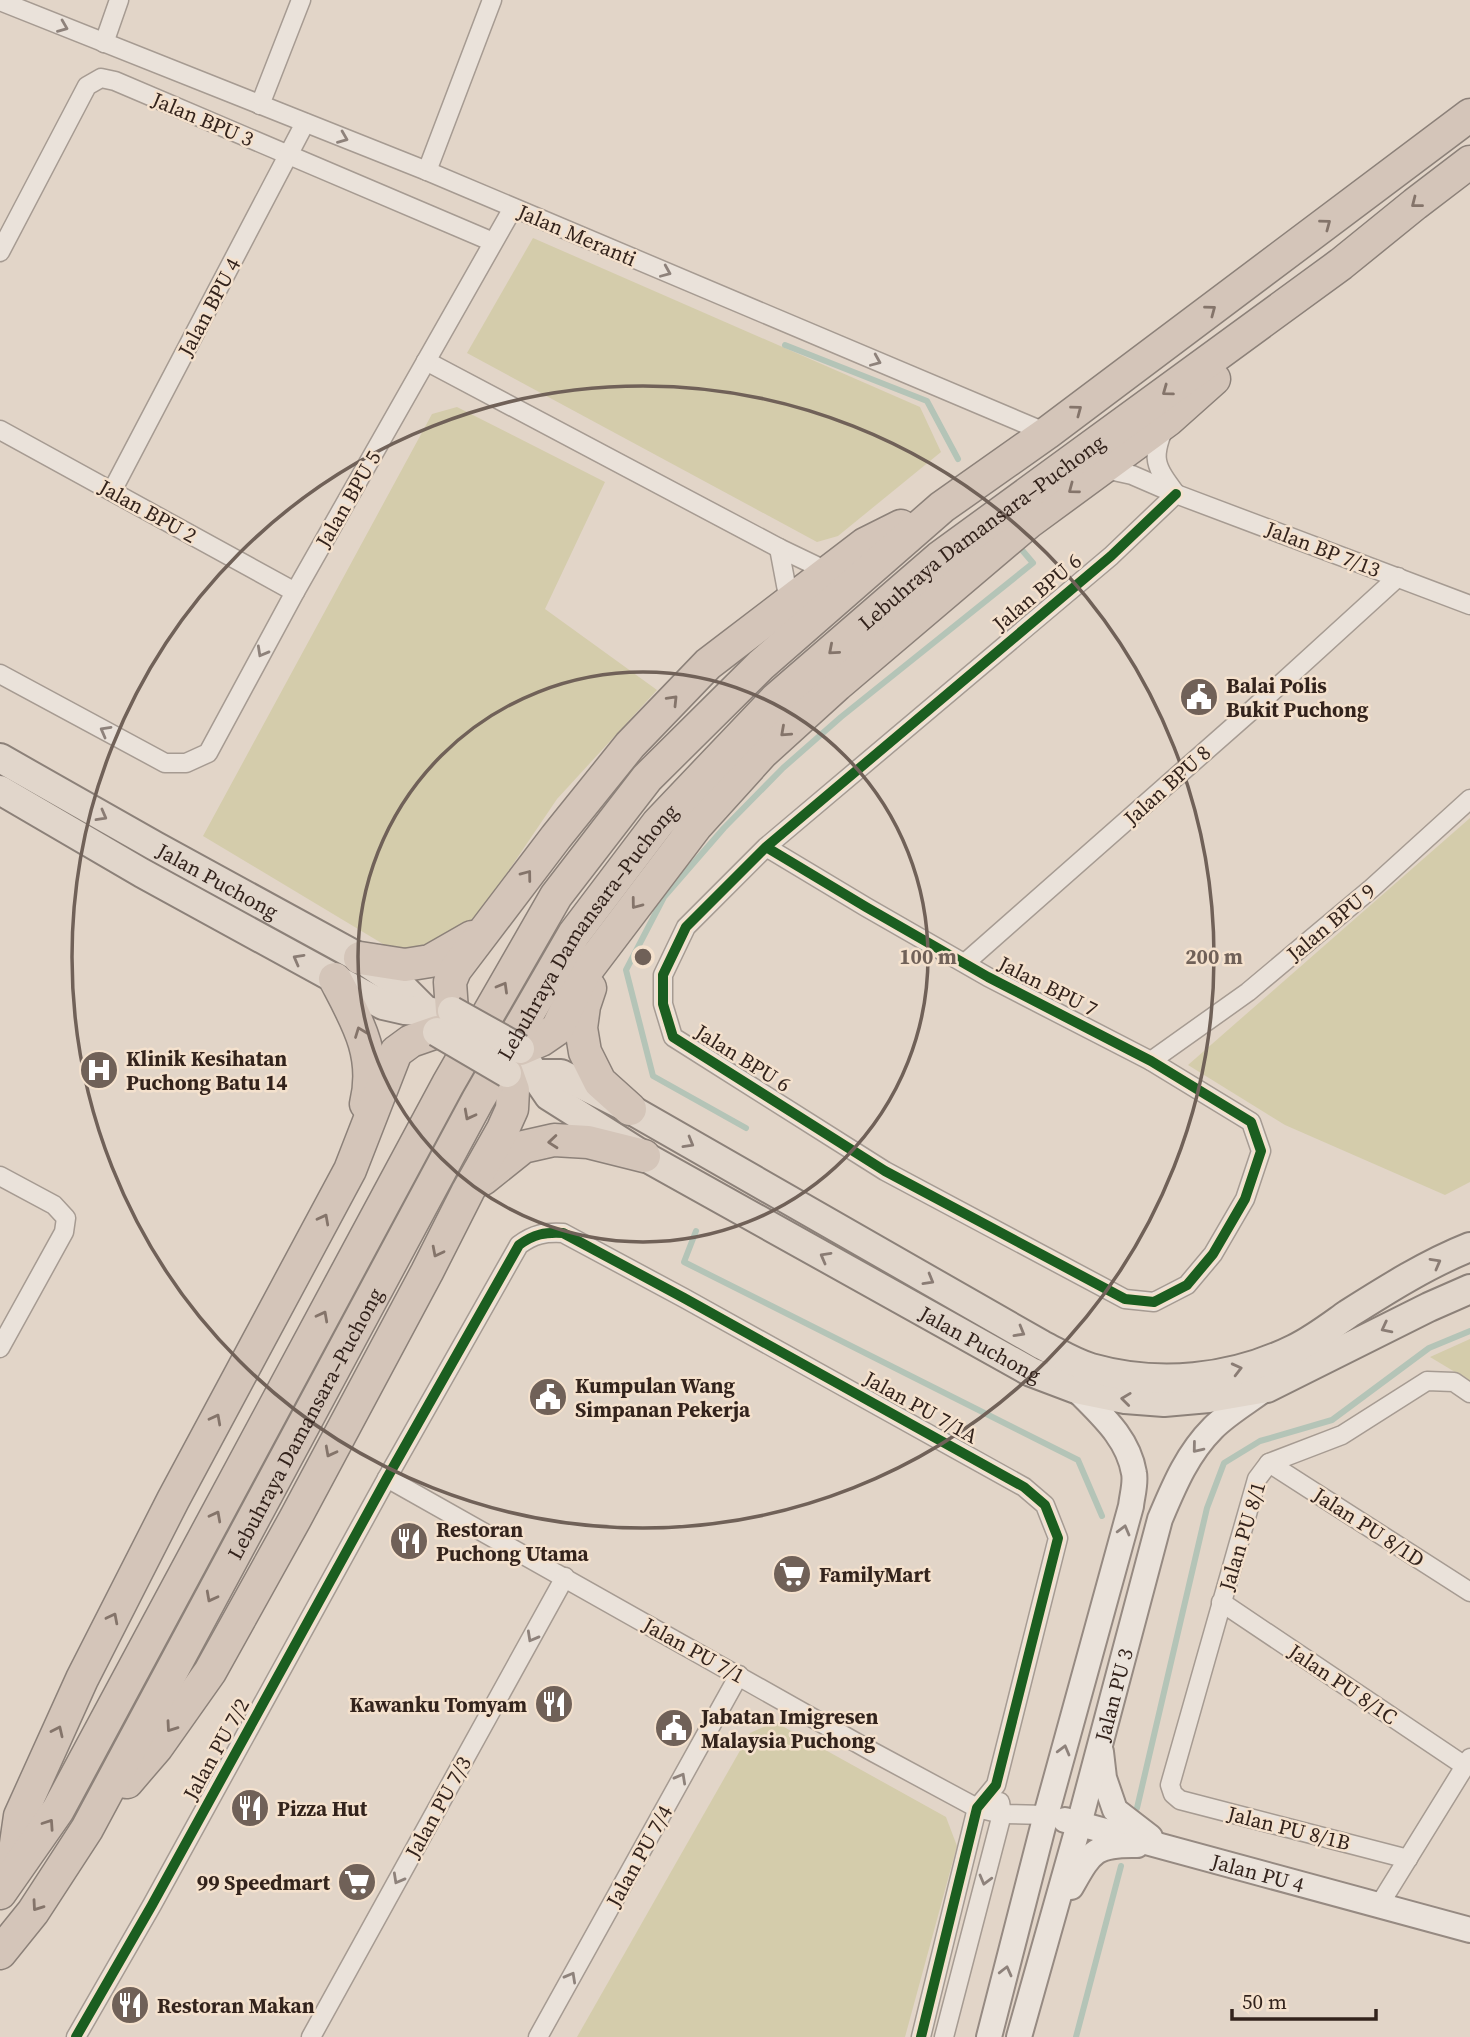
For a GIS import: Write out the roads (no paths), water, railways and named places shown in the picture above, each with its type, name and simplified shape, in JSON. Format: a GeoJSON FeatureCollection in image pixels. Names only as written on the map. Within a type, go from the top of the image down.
{"type":"FeatureCollection","features":[{"type":"Feature","properties":{"kind":"highway","name":"Lebuhraya Damansara–Puchong"},"geometry":{"type":"LineString","coordinates":[[5,1887],[58,1810],[448,1084],[556,896],[647,778],[761,665],[942,506],[1047,433],[1470,115]]}},
{"type":"Feature","properties":{"kind":"highway","name":"Lebuhraya Damansara–Puchong"},"geometry":{"type":"LineString","coordinates":[[0,1953],[33,1912],[87,1829],[478,1100],[574,934],[658,823],[776,699],[939,558],[1341,264],[1470,162]]}},
{"type":"Feature","properties":{"kind":"highway"},"geometry":{"type":"LineString","coordinates":[[87,1829],[157,1747],[210,1672],[301,1508],[503,1129],[512,1109],[513,1090],[520,1065],[541,1040],[557,1029],[583,975],[696,825],[762,753],[837,685],[1029,522],[1168,420],[1341,264]]}},
{"type":"Feature","properties":{"kind":"highway"},"geometry":{"type":"LineString","coordinates":[[5,1887],[20,1816],[82,1679],[173,1500],[350,1170],[396,1052],[439,1018],[455,970],[486,929],[630,745],[708,663],[865,544],[942,506]]}},
{"type":"Feature","properties":{"kind":"highway"},"geometry":{"type":"LineString","coordinates":[[360,958],[405,965],[430,961],[486,929]]}},
{"type":"Feature","properties":{"kind":"highway"},"geometry":{"type":"LineString","coordinates":[[608,941],[584,1006],[581,1028],[585,1052],[600,1082],[630,1110]]}},
{"type":"Feature","properties":{"kind":"highway"},"geometry":{"type":"LineString","coordinates":[[335,979],[355,1016],[369,1054],[369,1092],[350,1170]]}},
{"type":"Feature","properties":{"kind":"highway"},"geometry":{"type":"LineString","coordinates":[[468,1191],[523,1147],[554,1140],[588,1142],[644,1156]]}},
{"type":"Feature","properties":{"kind":"main road","name":"Jalan Puchong"},"geometry":{"type":"LineString","coordinates":[[0,758],[360,958],[400,985],[439,1018],[520,1065],[550,1096],[644,1156],[1031,1372],[1076,1390],[1125,1399],[1164,1402],[1267,1388],[1470,1289]]}},
{"type":"Feature","properties":{"kind":"main road","name":"Jalan Puchong"},"geometry":{"type":"LineString","coordinates":[[0,790],[142,873],[383,1005],[439,1018]]}},
{"type":"Feature","properties":{"kind":"main road","name":"Jalan Puchong"},"geometry":{"type":"LineString","coordinates":[[520,1065],[561,1074],[630,1110],[1042,1345],[1088,1367],[1130,1377],[1169,1379],[1214,1375],[1296,1349],[1401,1283],[1470,1248]]}},
{"type":"Feature","properties":{"kind":"street"},"geometry":{"type":"LineString","coordinates":[[104,43],[119,0]]}},
{"type":"Feature","properties":{"kind":"street"},"geometry":{"type":"LineString","coordinates":[[260,105],[301,0]]}},
{"type":"Feature","properties":{"kind":"street"},"geometry":{"type":"LineString","coordinates":[[427,172],[492,0]]}},
{"type":"Feature","properties":{"kind":"street","name":"Jalan Meranti"},"geometry":{"type":"LineString","coordinates":[[0,1],[427,172],[1047,433]]}},
{"type":"Feature","properties":{"kind":"street","name":"Jalan BPU 3"},"geometry":{"type":"LineString","coordinates":[[0,252],[87,86],[101,78],[115,81],[493,242]]}},
{"type":"Feature","properties":{"kind":"street","name":"Jalan BPU 4"},"geometry":{"type":"LineString","coordinates":[[112,491],[305,123]]}},
{"type":"Feature","properties":{"kind":"street","name":"Jalan BPU 5"},"geometry":{"type":"LineString","coordinates":[[0,674],[165,763],[186,763],[208,753],[295,592],[513,208]]}},
{"type":"Feature","properties":{"kind":"street"},"geometry":{"type":"LineString","coordinates":[[426,361],[829,572]]}},
{"type":"Feature","properties":{"kind":"street"},"geometry":{"type":"LineString","coordinates":[[1168,420],[1159,439],[1157,454],[1159,471],[1176,494]]}},
{"type":"Feature","properties":{"kind":"street","name":"Jalan BPU 2"},"geometry":{"type":"LineString","coordinates":[[0,430],[295,592]]}},
{"type":"Feature","properties":{"kind":"street","name":"Jalan BP 7/13"},"geometry":{"type":"LineString","coordinates":[[1100,468],[1132,475],[1470,605]]}},
{"type":"Feature","properties":{"kind":"street","name":"Jalan BPU 6"},"geometry":{"type":"LineString","coordinates":[[1176,494],[1111,556],[766,847],[686,927],[663,975],[663,1004],[673,1037],[885,1171],[1125,1299],[1154,1302],[1187,1285],[1213,1254],[1245,1199],[1261,1150]]}},
{"type":"Feature","properties":{"kind":"street"},"geometry":{"type":"LineString","coordinates":[[779,548],[782,606]]}},
{"type":"Feature","properties":{"kind":"street","name":"Jalan BPU 8"},"geometry":{"type":"LineString","coordinates":[[965,964],[1398,578]]}},
{"type":"Feature","properties":{"kind":"street","name":"Jalan BPU 9"},"geometry":{"type":"LineString","coordinates":[[1151,1061],[1248,992],[1372,888],[1470,799]]}},
{"type":"Feature","properties":{"kind":"street","name":"Jalan BPU 7"},"geometry":{"type":"LineString","coordinates":[[766,847],[866,908],[988,977],[1151,1061],[1251,1122],[1261,1150]]}},
{"type":"Feature","properties":{"kind":"street"},"geometry":{"type":"LineString","coordinates":[[0,1176],[54,1205],[66,1218],[64,1232],[1,1342]]}},
{"type":"Feature","properties":{"kind":"street","name":"Jalan PU 7/1A"},"geometry":{"type":"LineString","coordinates":[[387,1478],[520,1245],[532,1236],[548,1232],[563,1233],[684,1297],[1024,1486],[1045,1505],[1058,1538],[996,1785],[977,1808],[921,2037]]}},
{"type":"Feature","properties":{"kind":"street","name":"Jalan PU 8/1"},"geometry":{"type":"LineString","coordinates":[[1173,1794],[1170,1785],[1257,1479],[1269,1463],[1342,1435],[1427,1381],[1454,1382],[1470,1393]]}},
{"type":"Feature","properties":{"kind":"street","name":"Jalan PU 3"},"geometry":{"type":"LineString","coordinates":[[1019,2037],[1160,1519],[1176,1480],[1191,1454],[1213,1427],[1267,1388]]}},
{"type":"Feature","properties":{"kind":"street","name":"Jalan PU 3"},"geometry":{"type":"LineString","coordinates":[[989,2037],[1046,1815],[1131,1506],[1135,1475],[1128,1452],[1117,1431],[1076,1390]]}},
{"type":"Feature","properties":{"kind":"street","name":"Jalan PU 8/1D"},"geometry":{"type":"LineString","coordinates":[[1269,1463],[1470,1592]]}},
{"type":"Feature","properties":{"kind":"street","name":"Jalan PU 7/1"},"geometry":{"type":"LineString","coordinates":[[387,1478],[977,1808],[1002,1814],[1046,1815]]}},
{"type":"Feature","properties":{"kind":"street","name":"Jalan PU 7/2"},"geometry":{"type":"LineString","coordinates":[[76,2037],[152,1905],[387,1478]]}},
{"type":"Feature","properties":{"kind":"street","name":"Jalan PU 7/3"},"geometry":{"type":"LineString","coordinates":[[311,2037],[565,1577]]}},
{"type":"Feature","properties":{"kind":"street","name":"Jalan PU 8/1C"},"geometry":{"type":"LineString","coordinates":[[1222,1602],[1467,1762]]}},
{"type":"Feature","properties":{"kind":"street","name":"Jalan PU 7/4"},"geometry":{"type":"LineString","coordinates":[[538,2037],[739,1675]]}},
{"type":"Feature","properties":{"kind":"street"},"geometry":{"type":"LineString","coordinates":[[1100,1744],[1104,1778],[1115,1811],[1162,1845]]}},
{"type":"Feature","properties":{"kind":"street"},"geometry":{"type":"LineString","coordinates":[[1378,1906],[1467,1762]]}},
{"type":"Feature","properties":{"kind":"street"},"geometry":{"type":"LineString","coordinates":[[944,2037],[1002,1814],[996,1785]]}},
{"type":"Feature","properties":{"kind":"street","name":"Jalan PU 8/1B"},"geometry":{"type":"LineString","coordinates":[[1173,1794],[1180,1800],[1408,1858]]}},
{"type":"Feature","properties":{"kind":"street","name":"Jalan PU 4"},"geometry":{"type":"LineString","coordinates":[[1046,1815],[1470,1930]]}},
{"type":"Feature","properties":{"kind":"street"},"geometry":{"type":"LineString","coordinates":[[1056,1908],[1084,1863],[1098,1850],[1113,1844],[1162,1845]]}},
{"type":"Feature","properties":{"kind":"waterway"},"geometry":{"type":"LineString","coordinates":[[785,345],[927,401],[958,459]]}},
{"type":"Feature","properties":{"kind":"waterway"},"geometry":{"type":"LineString","coordinates":[[746,1128],[653,1076],[626,970],[664,897],[724,828],[783,768],[841,717],[1033,563],[1022,550]]}},
{"type":"Feature","properties":{"kind":"waterway"},"geometry":{"type":"LineString","coordinates":[[696,1231],[684,1262],[1078,1460],[1102,1516]]}},
{"type":"Feature","properties":{"kind":"waterway"},"geometry":{"type":"LineString","coordinates":[[1137,1808],[1207,1508],[1224,1463],[1260,1441],[1332,1420],[1429,1348],[1470,1331]]}},
{"type":"Feature","properties":{"kind":"waterway"},"geometry":{"type":"LineString","coordinates":[[1076,2037],[1121,1866]]}},
{"type":"Feature","properties":{"kind":"place","name":"Balai Polis Bukit Puchong"},"geometry":{"type":"Point","coordinates":[1199,697]}},
{"type":"Feature","properties":{"kind":"place","name":"Klinik Kesihatan Puchong Batu 14"},"geometry":{"type":"Point","coordinates":[99,1070]}},
{"type":"Feature","properties":{"kind":"place","name":"Kumpulan Wang Simpanan Pekerja"},"geometry":{"type":"Point","coordinates":[548,1397]}},
{"type":"Feature","properties":{"kind":"place","name":"Restoran Puchong Utama"},"geometry":{"type":"Point","coordinates":[409,1541]}},
{"type":"Feature","properties":{"kind":"place","name":"FamilyMart"},"geometry":{"type":"Point","coordinates":[792,1574]}},
{"type":"Feature","properties":{"kind":"place","name":"Kawanku Tomyam"},"geometry":{"type":"Point","coordinates":[554,1704]}},
{"type":"Feature","properties":{"kind":"place","name":"Jabatan Imigresen Malaysia Puchong"},"geometry":{"type":"Point","coordinates":[674,1728]}},
{"type":"Feature","properties":{"kind":"place","name":"Pizza Hut"},"geometry":{"type":"Point","coordinates":[250,1808]}},
{"type":"Feature","properties":{"kind":"place","name":"99 Speedmart"},"geometry":{"type":"Point","coordinates":[357,1882]}},
{"type":"Feature","properties":{"kind":"place","name":"Restoran Makan"},"geometry":{"type":"Point","coordinates":[130,2005]}}]}
